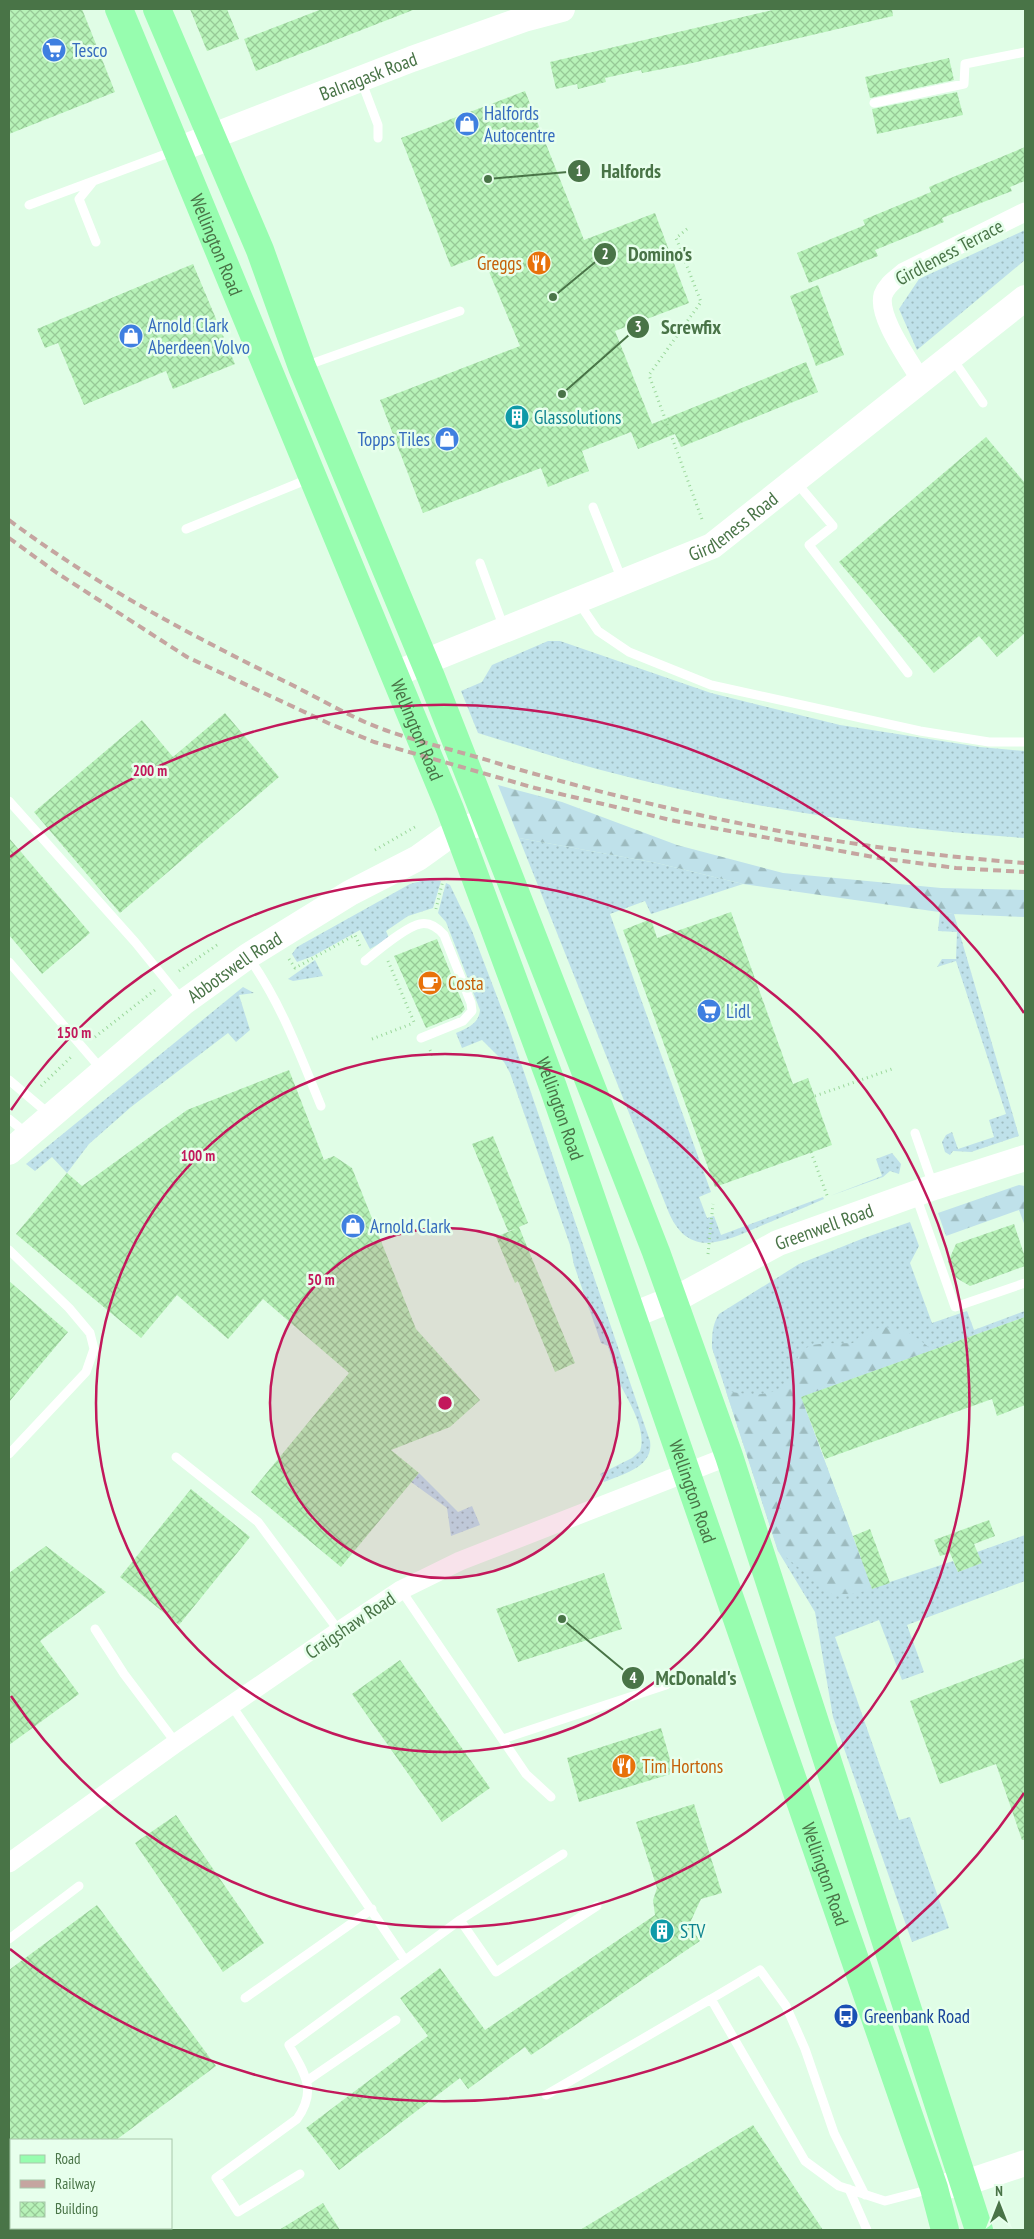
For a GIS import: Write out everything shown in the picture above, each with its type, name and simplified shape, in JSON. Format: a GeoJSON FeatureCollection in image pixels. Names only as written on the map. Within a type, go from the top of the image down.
{"type":"FeatureCollection","features":[{"type":"Feature","properties":{"kind":"main road","name":"Wellington Road"},"geometry":{"type":"LineString","coordinates":[[119,9],[458,830],[553,1087],[688,1472],[934,2188],[944,2230]]}},
{"type":"Feature","properties":{"kind":"main road","name":"Wellington Road"},"geometry":{"type":"LineString","coordinates":[[157,9],[260,250],[302,367],[428,670],[653,1242],[728,1456],[979,2230]]}},
{"type":"Feature","properties":{"kind":"street","name":"Balnagask Road"},"geometry":{"type":"LineString","coordinates":[[177,150],[551,10]]}},
{"type":"Feature","properties":{"kind":"street","name":"Girdleness Terrace"},"geometry":{"type":"LineString","coordinates":[[921,381],[886,320],[882,304],[889,285],[904,272],[1025,212]]}},
{"type":"Feature","properties":{"kind":"street","name":"Girdleness Road"},"geometry":{"type":"LineString","coordinates":[[395,674],[428,670],[506,631],[712,546],[796,482],[1025,298]]}},
{"type":"Feature","properties":{"kind":"street","name":"Abbotswell Road"},"geometry":{"type":"LineString","coordinates":[[9,1152],[184,1002],[248,956],[350,893],[418,858],[458,830],[482,810]]}},
{"type":"Feature","properties":{"kind":"street","name":"Greenwell Road"},"geometry":{"type":"LineString","coordinates":[[633,1315],[672,1299],[758,1252],[836,1222],[1025,1158]]}},
{"type":"Feature","properties":{"kind":"street","name":"Craigshaw Road"},"geometry":{"type":"LineString","coordinates":[[9,1863],[176,1743],[339,1630],[401,1590],[460,1560],[728,1456]]}},
{"type":"Feature","properties":{"kind":"street"},"geometry":{"type":"LineString","coordinates":[[934,2188],[965,2183],[1025,2163]]}},
{"type":"Feature","properties":{"kind":"lane"},"geometry":{"type":"LineString","coordinates":[[874,103],[964,84],[965,64],[1025,52]]}},
{"type":"Feature","properties":{"kind":"lane"},"geometry":{"type":"LineString","coordinates":[[360,80],[378,125],[378,138]]}},
{"type":"Feature","properties":{"kind":"lane"},"geometry":{"type":"LineString","coordinates":[[29,205],[177,150]]}},
{"type":"Feature","properties":{"kind":"lane"},"geometry":{"type":"LineString","coordinates":[[92,182],[79,200],[96,242]]}},
{"type":"Feature","properties":{"kind":"lane"},"geometry":{"type":"LineString","coordinates":[[302,367],[460,311]]}},
{"type":"Feature","properties":{"kind":"lane"},"geometry":{"type":"LineString","coordinates":[[951,356],[983,403]]}},
{"type":"Feature","properties":{"kind":"lane"},"geometry":{"type":"LineString","coordinates":[[186,529],[312,478]]}},
{"type":"Feature","properties":{"kind":"lane"},"geometry":{"type":"LineString","coordinates":[[796,482],[833,526],[809,545],[908,673]]}},
{"type":"Feature","properties":{"kind":"lane"},"geometry":{"type":"LineString","coordinates":[[593,507],[623,583]]}},
{"type":"Feature","properties":{"kind":"lane"},"geometry":{"type":"LineString","coordinates":[[480,562],[506,631]]}},
{"type":"Feature","properties":{"kind":"lane"},"geometry":{"type":"LineString","coordinates":[[577,601],[598,631],[628,652],[710,685],[920,731],[989,742],[1025,742]]}},
{"type":"Feature","properties":{"kind":"lane"},"geometry":{"type":"LineString","coordinates":[[9,801],[135,942],[184,1002]]}},
{"type":"Feature","properties":{"kind":"lane"},"geometry":{"type":"LineString","coordinates":[[366,960],[409,929],[420,924],[435,927],[444,935],[471,1003],[472,1011],[462,1021],[423,1038]]}},
{"type":"Feature","properties":{"kind":"lane"},"geometry":{"type":"LineString","coordinates":[[248,956],[278,1007],[321,1106]]}},
{"type":"Feature","properties":{"kind":"lane"},"geometry":{"type":"LineString","coordinates":[[9,962],[104,1072]]}},
{"type":"Feature","properties":{"kind":"lane"},"geometry":{"type":"LineString","coordinates":[[9,1080],[51,1115]]}},
{"type":"Feature","properties":{"kind":"lane"},"geometry":{"type":"LineString","coordinates":[[9,1119],[29,1136]]}},
{"type":"Feature","properties":{"kind":"lane"},"geometry":{"type":"LineString","coordinates":[[915,1133],[925,1191],[955,1308],[1025,1283]]}},
{"type":"Feature","properties":{"kind":"lane"},"geometry":{"type":"LineString","coordinates":[[9,1250],[70,1308],[90,1333],[94,1349],[86,1372],[9,1454]]}},
{"type":"Feature","properties":{"kind":"lane"},"geometry":{"type":"LineString","coordinates":[[176,1457],[258,1522],[339,1630]]}},
{"type":"Feature","properties":{"kind":"lane"},"geometry":{"type":"LineString","coordinates":[[401,1590],[526,1774],[551,1797]]}},
{"type":"Feature","properties":{"kind":"lane"},"geometry":{"type":"LineString","coordinates":[[95,1629],[124,1674],[176,1743]]}},
{"type":"Feature","properties":{"kind":"lane"},"geometry":{"type":"LineString","coordinates":[[503,1739],[666,1685]]}},
{"type":"Feature","properties":{"kind":"lane"},"geometry":{"type":"LineString","coordinates":[[232,1706],[279,1778],[372,1909],[405,1960]]}},
{"type":"Feature","properties":{"kind":"lane"},"geometry":{"type":"LineString","coordinates":[[300,2174],[238,2212],[216,2178],[297,2119],[306,2106],[308,2080],[289,2045],[460,1920],[563,1854]]}},
{"type":"Feature","properties":{"kind":"lane"},"geometry":{"type":"LineString","coordinates":[[9,1939],[79,1886]]}},
{"type":"Feature","properties":{"kind":"lane"},"geometry":{"type":"LineString","coordinates":[[460,1920],[496,1972],[597,1906]]}},
{"type":"Feature","properties":{"kind":"lane"},"geometry":{"type":"LineString","coordinates":[[244,1998],[372,1909]]}},
{"type":"Feature","properties":{"kind":"lane"},"geometry":{"type":"LineString","coordinates":[[546,2096],[760,1970],[786,2006],[805,2049],[834,2133],[865,2195]]}},
{"type":"Feature","properties":{"kind":"lane"},"geometry":{"type":"LineString","coordinates":[[711,2000],[805,2161],[839,2186],[884,2201],[934,2188]]}},
{"type":"Feature","properties":{"kind":"lane"},"geometry":{"type":"LineString","coordinates":[[308,2080],[396,2020]]}},
{"type":"Feature","properties":{"kind":"lane"},"geometry":{"type":"LineString","coordinates":[[849,2189],[867,2230]]}},
{"type":"Feature","properties":{"kind":"path"},"geometry":{"type":"LineString","coordinates":[[687,229],[676,238],[702,302],[649,375],[712,546]]}},
{"type":"Feature","properties":{"kind":"path"},"geometry":{"type":"LineString","coordinates":[[435,911],[444,876]]}},
{"type":"Feature","properties":{"kind":"path"},"geometry":{"type":"LineString","coordinates":[[276,939],[295,968],[355,935],[371,968],[387,958],[413,1023]]}},
{"type":"Feature","properties":{"kind":"path"},"geometry":{"type":"LineString","coordinates":[[372,1039],[418,1020],[423,1038],[434,1059]]}},
{"type":"Feature","properties":{"kind":"path"},"geometry":{"type":"LineString","coordinates":[[815,1096],[892,1069]]}},
{"type":"Feature","properties":{"kind":"path"},"geometry":{"type":"LineString","coordinates":[[811,1152],[836,1222]]}},
{"type":"Feature","properties":{"kind":"path"},"geometry":{"type":"LineString","coordinates":[[705,1282],[713,1204]]}},
{"type":"Feature","properties":{"kind":"green space"},"geometry":{"type":"Polygon","coordinates":[[[1025,230],[1025,260],[917,350],[899,309],[919,279],[1025,230]]]}},
{"type":"Feature","properties":{"kind":"green space"},"geometry":{"type":"Polygon","coordinates":[[[548,641],[560,641],[711,693],[840,725],[980,747],[1025,751],[1025,838],[917,829],[756,805],[597,769],[478,733],[461,691],[482,682],[492,665],[548,641]]]}},
{"type":"Feature","properties":{"kind":"green space"},"geometry":{"type":"Polygon","coordinates":[[[498,785],[562,802],[677,845],[783,873],[941,888],[1025,890],[1025,917],[953,914],[743,884],[657,863],[519,838],[498,785]]]}},
{"type":"Feature","properties":{"kind":"green space"},"geometry":{"type":"Polygon","coordinates":[[[519,838],[657,863],[743,884],[651,914],[645,901],[610,914],[711,1192],[699,1197],[707,1218],[714,1216],[721,1235],[823,1197],[824,1199],[749,1231],[710,1243],[698,1242],[687,1237],[678,1228],[669,1213],[519,838]]]}},
{"type":"Feature","properties":{"kind":"green space"},"geometry":{"type":"Polygon","coordinates":[[[428,879],[441,881],[433,908],[408,916],[386,931],[389,938],[370,949],[360,930],[313,956],[297,962],[292,954],[297,947],[410,884],[428,879]]]}},
{"type":"Feature","properties":{"kind":"green space"},"geometry":{"type":"Polygon","coordinates":[[[446,883],[450,885],[472,931],[509,1028],[650,1441],[650,1450],[642,1463],[628,1472],[604,1482],[600,1474],[632,1458],[640,1451],[642,1443],[639,1425],[618,1380],[608,1346],[601,1343],[574,1265],[570,1245],[510,1073],[504,1062],[482,1040],[462,1048],[456,1033],[475,1022],[480,1010],[446,922],[438,913],[446,883]]]}},
{"type":"Feature","properties":{"kind":"green space"},"geometry":{"type":"Polygon","coordinates":[[[940,912],[954,914],[1019,1136],[971,1152],[953,1151],[950,1155],[945,1152],[942,1142],[946,1135],[952,1132],[958,1149],[994,1137],[989,1120],[1006,1114],[956,961],[937,967],[942,959],[956,959],[957,932],[938,931],[940,912]]]}},
{"type":"Feature","properties":{"kind":"green space"},"geometry":{"type":"Polygon","coordinates":[[[315,960],[323,976],[293,981],[288,979],[315,960]]]}},
{"type":"Feature","properties":{"kind":"green space"},"geometry":{"type":"Polygon","coordinates":[[[243,987],[254,993],[239,995],[250,1030],[236,1042],[228,1033],[131,1107],[89,1144],[67,1173],[52,1157],[35,1171],[26,1164],[243,987]]]}},
{"type":"Feature","properties":{"kind":"green space"},"geometry":{"type":"Polygon","coordinates":[[[892,1153],[901,1164],[899,1174],[890,1171],[883,1177],[830,1196],[882,1176],[876,1159],[892,1153]]]}},
{"type":"Feature","properties":{"kind":"green space"},"geometry":{"type":"Polygon","coordinates":[[[1019,1185],[1025,1186],[1025,1226],[1019,1210],[946,1236],[938,1213],[1019,1185]]]}},
{"type":"Feature","properties":{"kind":"green space"},"geometry":{"type":"Polygon","coordinates":[[[910,1222],[919,1246],[910,1263],[932,1323],[967,1311],[974,1330],[1025,1311],[1025,1317],[801,1397],[872,1588],[953,1561],[958,1572],[981,1563],[977,1552],[1025,1535],[1025,1581],[907,1625],[924,1672],[902,1680],[879,1620],[835,1637],[899,1820],[910,1817],[949,1928],[912,1942],[833,1717],[815,1612],[778,1551],[712,1348],[712,1334],[719,1314],[799,1264],[910,1222]]]}},
{"type":"Feature","properties":{"kind":"green space"},"geometry":{"type":"Polygon","coordinates":[[[881,1327],[909,1333],[932,1350],[801,1397],[872,1589],[852,1594],[832,1594],[778,1551],[726,1391],[757,1394],[776,1390],[790,1378],[800,1355],[810,1346],[853,1343],[859,1337],[881,1327]]]}},
{"type":"Feature","properties":{"kind":"green space"},"geometry":{"type":"Polygon","coordinates":[[[419,1473],[458,1512],[472,1506],[480,1525],[451,1536],[447,1508],[411,1482],[419,1473]]]}},
{"type":"Feature","properties":{"kind":"building","name":"Tesco"},"geometry":{"type":"Polygon","coordinates":[[[9,9],[82,9],[115,92],[9,134],[9,9]]]}},
{"type":"Feature","properties":{"kind":"building"},"geometry":{"type":"Polygon","coordinates":[[[190,9],[227,9],[239,39],[207,51],[190,9]]]}},
{"type":"Feature","properties":{"kind":"building"},"geometry":{"type":"Polygon","coordinates":[[[322,9],[413,10],[256,71],[244,39],[322,9]]]}},
{"type":"Feature","properties":{"kind":"building"},"geometry":{"type":"Polygon","coordinates":[[[777,9],[892,9],[893,16],[688,64],[642,73],[641,70],[605,78],[606,82],[578,89],[577,84],[556,89],[550,62],[777,9]]]}},
{"type":"Feature","properties":{"kind":"building"},"geometry":{"type":"Polygon","coordinates":[[[949,58],[954,80],[870,98],[865,77],[949,58]]]}},
{"type":"Feature","properties":{"kind":"building"},"geometry":{"type":"Polygon","coordinates":[[[525,91],[584,240],[655,213],[689,303],[615,331],[652,424],[806,362],[818,392],[681,447],[675,434],[638,449],[631,432],[582,451],[589,471],[548,487],[541,468],[423,513],[380,400],[520,346],[482,255],[451,267],[401,138],[525,91]]]}},
{"type":"Feature","properties":{"kind":"building"},"geometry":{"type":"Polygon","coordinates":[[[957,92],[963,115],[877,134],[872,109],[957,92]]]}},
{"type":"Feature","properties":{"kind":"building"},"geometry":{"type":"Polygon","coordinates":[[[1025,147],[1025,181],[1010,187],[1012,191],[942,218],[944,222],[875,250],[878,256],[809,283],[797,253],[865,225],[863,220],[931,192],[929,187],[1025,147]]]}},
{"type":"Feature","properties":{"kind":"building","name":"Arnold Clark Aberdeen Volvo"},"geometry":{"type":"Polygon","coordinates":[[[193,264],[235,364],[173,389],[166,371],[84,405],[58,343],[45,348],[37,329],[193,264]]]}},
{"type":"Feature","properties":{"kind":"building"},"geometry":{"type":"Polygon","coordinates":[[[818,285],[844,355],[816,366],[790,296],[818,285]]]}},
{"type":"Feature","properties":{"kind":"building"},"geometry":{"type":"Polygon","coordinates":[[[986,437],[1025,483],[1025,633],[997,657],[979,636],[934,673],[839,562],[986,437]]]}},
{"type":"Feature","properties":{"kind":"building"},"geometry":{"type":"Polygon","coordinates":[[[225,713],[279,777],[120,913],[34,812],[142,720],[173,757],[225,713]]]}},
{"type":"Feature","properties":{"kind":"building"},"geometry":{"type":"Polygon","coordinates":[[[9,838],[90,933],[42,974],[9,935],[9,838]]]}},
{"type":"Feature","properties":{"kind":"building","name":"Lidl"},"geometry":{"type":"Polygon","coordinates":[[[731,912],[793,1084],[808,1078],[832,1145],[715,1187],[623,930],[651,919],[657,938],[731,912]]]}},
{"type":"Feature","properties":{"kind":"building","name":"Costa"},"geometry":{"type":"Polygon","coordinates":[[[437,939],[465,1009],[461,1014],[426,1028],[394,956],[437,939]]]}},
{"type":"Feature","properties":{"kind":"building"},"geometry":{"type":"Polygon","coordinates":[[[289,1070],[324,1160],[334,1156],[352,1168],[416,1329],[480,1400],[450,1427],[391,1450],[419,1473],[341,1567],[251,1492],[349,1373],[263,1299],[228,1339],[177,1295],[141,1338],[16,1234],[67,1173],[82,1186],[187,1110],[289,1070]]]}},
{"type":"Feature","properties":{"kind":"building"},"geometry":{"type":"Polygon","coordinates":[[[493,1136],[528,1223],[519,1227],[575,1363],[555,1372],[518,1281],[515,1283],[496,1237],[515,1229],[508,1231],[472,1144],[493,1136]]]}},
{"type":"Feature","properties":{"kind":"building"},"geometry":{"type":"Polygon","coordinates":[[[1014,1224],[1025,1257],[1025,1266],[970,1286],[953,1276],[948,1262],[956,1244],[1014,1224]]]}},
{"type":"Feature","properties":{"kind":"building"},"geometry":{"type":"Polygon","coordinates":[[[9,1281],[68,1332],[9,1402],[9,1281]]]}},
{"type":"Feature","properties":{"kind":"building"},"geometry":{"type":"Polygon","coordinates":[[[1025,1317],[1025,1405],[997,1416],[992,1399],[825,1459],[801,1397],[1025,1317]]]}},
{"type":"Feature","properties":{"kind":"building"},"geometry":{"type":"Polygon","coordinates":[[[191,1489],[250,1537],[179,1625],[120,1577],[191,1489]]]}},
{"type":"Feature","properties":{"kind":"building"},"geometry":{"type":"Polygon","coordinates":[[[989,1520],[995,1536],[974,1544],[982,1563],[958,1572],[950,1553],[940,1556],[934,1540],[989,1520]]]}},
{"type":"Feature","properties":{"kind":"building"},"geometry":{"type":"Polygon","coordinates":[[[870,1529],[890,1583],[872,1589],[853,1536],[870,1529]]]}},
{"type":"Feature","properties":{"kind":"building"},"geometry":{"type":"Polygon","coordinates":[[[46,1546],[106,1592],[40,1641],[79,1694],[9,1745],[9,1573],[46,1546]]]}},
{"type":"Feature","properties":{"kind":"building"},"geometry":{"type":"Polygon","coordinates":[[[604,1573],[622,1629],[518,1662],[496,1609],[604,1573]]]}},
{"type":"Feature","properties":{"kind":"building"},"geometry":{"type":"Polygon","coordinates":[[[1025,1658],[1025,1840],[1022,1840],[996,1764],[940,1784],[910,1701],[1025,1658]]]}},
{"type":"Feature","properties":{"kind":"building"},"geometry":{"type":"Polygon","coordinates":[[[400,1660],[490,1788],[442,1822],[352,1694],[400,1660]]]}},
{"type":"Feature","properties":{"kind":"building"},"geometry":{"type":"Polygon","coordinates":[[[661,1728],[674,1773],[579,1802],[567,1758],[661,1728]]]}},
{"type":"Feature","properties":{"kind":"building"},"geometry":{"type":"Polygon","coordinates":[[[694,1804],[722,1893],[701,1899],[689,1925],[700,1941],[531,2055],[525,2047],[468,2089],[460,2078],[339,2170],[306,2128],[428,2036],[400,1998],[440,1968],[485,2030],[655,1915],[653,1900],[657,1888],[636,1822],[694,1804]]]}},
{"type":"Feature","properties":{"kind":"building"},"geometry":{"type":"Polygon","coordinates":[[[176,1815],[264,1943],[223,1972],[135,1843],[176,1815]]]}},
{"type":"Feature","properties":{"kind":"building"},"geometry":{"type":"Polygon","coordinates":[[[97,1905],[216,2066],[117,2139],[9,2140],[9,1970],[97,1905]]]}},
{"type":"Feature","properties":{"kind":"building"},"geometry":{"type":"Polygon","coordinates":[[[753,2125],[823,2230],[580,2230],[753,2125]]]}},
{"type":"Feature","properties":{"kind":"building"},"geometry":{"type":"Polygon","coordinates":[[[323,2203],[340,2230],[279,2230],[323,2203]]]}},
{"type":"Feature","properties":{"kind":"railway"},"geometry":{"type":"LineString","coordinates":[[9,520],[75,566],[143,607],[214,646],[347,714],[385,730],[564,782],[695,814],[826,839],[892,849],[1025,863]]}},
{"type":"Feature","properties":{"kind":"railway"},"geometry":{"type":"LineString","coordinates":[[9,538],[57,573],[187,657],[328,723],[374,742],[535,788],[675,821],[879,858],[956,868],[1025,872]]}},
{"type":"Feature","properties":{"kind":"place","name":"Tesco"},"geometry":{"type":"Point","coordinates":[54,50]}},
{"type":"Feature","properties":{"kind":"place","name":"Halfords Autocentre"},"geometry":{"type":"Point","coordinates":[467,124]}},
{"type":"Feature","properties":{"kind":"place","name":"Halfords"},"geometry":{"type":"Point","coordinates":[488,179]}},
{"type":"Feature","properties":{"kind":"place","name":"Greggs"},"geometry":{"type":"Point","coordinates":[539,263]}},
{"type":"Feature","properties":{"kind":"place","name":"Domino's"},"geometry":{"type":"Point","coordinates":[553,297]}},
{"type":"Feature","properties":{"kind":"place","name":"Arnold Clark Aberdeen Volvo"},"geometry":{"type":"Point","coordinates":[131,336]}},
{"type":"Feature","properties":{"kind":"place","name":"Screwfix"},"geometry":{"type":"Point","coordinates":[562,394]}},
{"type":"Feature","properties":{"kind":"place","name":"Glassolutions"},"geometry":{"type":"Point","coordinates":[517,417]}},
{"type":"Feature","properties":{"kind":"place","name":"Topps Tiles"},"geometry":{"type":"Point","coordinates":[447,439]}},
{"type":"Feature","properties":{"kind":"place","name":"Costa"},"geometry":{"type":"Point","coordinates":[430,983]}},
{"type":"Feature","properties":{"kind":"place","name":"Lidl"},"geometry":{"type":"Point","coordinates":[709,1011]}},
{"type":"Feature","properties":{"kind":"place","name":"Arnold Clark"},"geometry":{"type":"Point","coordinates":[353,1226]}},
{"type":"Feature","properties":{"kind":"place","name":"McDonald's"},"geometry":{"type":"Point","coordinates":[562,1619]}},
{"type":"Feature","properties":{"kind":"place","name":"Tim Hortons"},"geometry":{"type":"Point","coordinates":[624,1766]}},
{"type":"Feature","properties":{"kind":"place","name":"STV"},"geometry":{"type":"Point","coordinates":[662,1931]}},
{"type":"Feature","properties":{"kind":"place","name":"Greenbank Road"},"geometry":{"type":"Point","coordinates":[846,2016]}}]}
